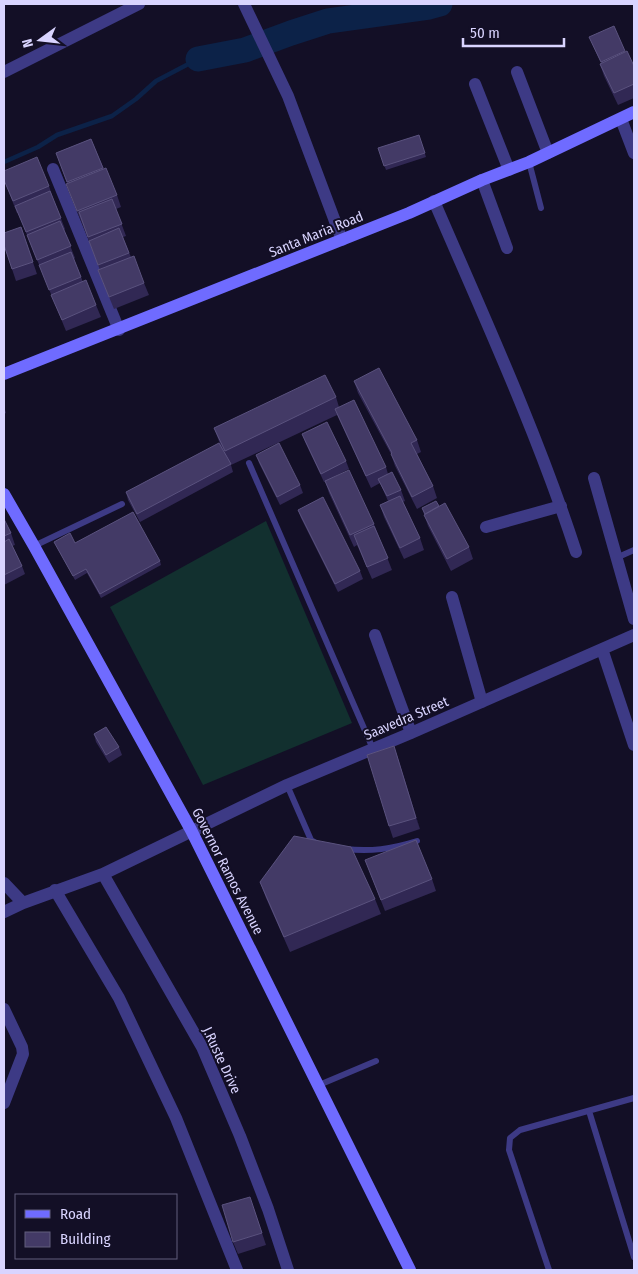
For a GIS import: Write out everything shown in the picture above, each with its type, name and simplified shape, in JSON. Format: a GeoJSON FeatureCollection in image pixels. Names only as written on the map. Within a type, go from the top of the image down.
{"type":"FeatureCollection","features":[{"type":"Feature","properties":{"kind":"main road","name":"Santa Maria Road"},"geometry":{"type":"LineString","coordinates":[[4,374],[410,213],[482,180],[529,162],[634,112]]}},
{"type":"Feature","properties":{"kind":"main road","name":"Governor Ramos Avenue"},"geometry":{"type":"LineString","coordinates":[[4,494],[7,508],[34,546],[191,830],[410,1270]]}},
{"type":"Feature","properties":{"kind":"street"},"geometry":{"type":"LineString","coordinates":[[4,72],[138,4]]}},
{"type":"Feature","properties":{"kind":"street"},"geometry":{"type":"LineString","coordinates":[[244,4],[288,96],[342,240]]}},
{"type":"Feature","properties":{"kind":"street"},"geometry":{"type":"LineString","coordinates":[[517,72],[548,153]]}},
{"type":"Feature","properties":{"kind":"street"},"geometry":{"type":"LineString","coordinates":[[475,84],[510,170]]}},
{"type":"Feature","properties":{"kind":"street"},"geometry":{"type":"LineString","coordinates":[[621,119],[634,153]]}},
{"type":"Feature","properties":{"kind":"street"},"geometry":{"type":"LineString","coordinates":[[53,169],[119,330]]}},
{"type":"Feature","properties":{"kind":"street"},"geometry":{"type":"LineString","coordinates":[[482,180],[507,248]]}},
{"type":"Feature","properties":{"kind":"street"},"geometry":{"type":"LineString","coordinates":[[434,201],[528,417],[576,552]]}},
{"type":"Feature","properties":{"kind":"street"},"geometry":{"type":"LineString","coordinates":[[594,478],[634,619]]}},
{"type":"Feature","properties":{"kind":"street"},"geometry":{"type":"LineString","coordinates":[[486,527],[561,506]]}},
{"type":"Feature","properties":{"kind":"street"},"geometry":{"type":"LineString","coordinates":[[452,597],[482,702]]}},
{"type":"Feature","properties":{"kind":"street"},"geometry":{"type":"LineString","coordinates":[[375,635],[410,733]]}},
{"type":"Feature","properties":{"kind":"street","name":"Saavedra Street"},"geometry":{"type":"LineString","coordinates":[[4,912],[22,902],[103,874],[286,784],[373,749],[634,635]]}},
{"type":"Feature","properties":{"kind":"street"},"geometry":{"type":"LineString","coordinates":[[602,649],[634,745]]}},
{"type":"Feature","properties":{"kind":"street","name":"J.Ruste Drive"},"geometry":{"type":"LineString","coordinates":[[103,874],[202,1047],[240,1136],[268,1209],[288,1270]]}},
{"type":"Feature","properties":{"kind":"street"},"geometry":{"type":"LineString","coordinates":[[4,883],[22,902]]}},
{"type":"Feature","properties":{"kind":"street"},"geometry":{"type":"LineString","coordinates":[[55,890],[119,998],[131,1023],[176,1118],[237,1270]]}},
{"type":"Feature","properties":{"kind":"street"},"geometry":{"type":"LineString","coordinates":[[4,1010],[22,1047],[23,1054],[4,1103]]}},
{"type":"Feature","properties":{"kind":"lane"},"geometry":{"type":"LineString","coordinates":[[529,162],[541,208]]}},
{"type":"Feature","properties":{"kind":"lane"},"geometry":{"type":"LineString","coordinates":[[249,463],[373,749]]}},
{"type":"Feature","properties":{"kind":"lane"},"geometry":{"type":"LineString","coordinates":[[34,546],[122,504]]}},
{"type":"Feature","properties":{"kind":"lane"},"geometry":{"type":"LineString","coordinates":[[616,558],[634,550]]}},
{"type":"Feature","properties":{"kind":"lane"},"geometry":{"type":"LineString","coordinates":[[286,784],[311,840],[324,847]]}},
{"type":"Feature","properties":{"kind":"lane"},"geometry":{"type":"LineString","coordinates":[[341,848],[366,851],[395,848],[417,841]]}},
{"type":"Feature","properties":{"kind":"lane"},"geometry":{"type":"LineString","coordinates":[[319,1085],[376,1061]]}},
{"type":"Feature","properties":{"kind":"lane"},"geometry":{"type":"LineString","coordinates":[[548,1270],[509,1150],[510,1138],[520,1130],[634,1098]]}},
{"type":"Feature","properties":{"kind":"lane"},"geometry":{"type":"LineString","coordinates":[[589,1111],[634,1257]]}},
{"type":"Feature","properties":{"kind":"green space"},"geometry":{"type":"Polygon","coordinates":[[[266,521],[352,723],[203,785],[110,607],[266,521]]]}},
{"type":"Feature","properties":{"kind":"building"},"geometry":{"type":"Polygon","coordinates":[[[614,26],[625,51],[601,62],[589,37],[614,26]]]}},
{"type":"Feature","properties":{"kind":"building"},"geometry":{"type":"Polygon","coordinates":[[[627,51],[634,66],[634,84],[614,93],[600,64],[627,51]]]}},
{"type":"Feature","properties":{"kind":"building"},"geometry":{"type":"Polygon","coordinates":[[[419,135],[425,153],[384,166],[378,148],[419,135]]]}},
{"type":"Feature","properties":{"kind":"building"},"geometry":{"type":"Polygon","coordinates":[[[91,139],[103,168],[67,182],[56,153],[91,139]]]}},
{"type":"Feature","properties":{"kind":"building"},"geometry":{"type":"Polygon","coordinates":[[[37,157],[49,186],[13,201],[4,180],[4,171],[37,157]]]}},
{"type":"Feature","properties":{"kind":"building"},"geometry":{"type":"Polygon","coordinates":[[[106,168],[117,195],[77,211],[66,184],[106,168]]]}},
{"type":"Feature","properties":{"kind":"building"},"geometry":{"type":"Polygon","coordinates":[[[50,191],[61,218],[26,232],[15,206],[50,191]]]}},
{"type":"Feature","properties":{"kind":"building"},"geometry":{"type":"Polygon","coordinates":[[[112,199],[122,224],[88,237],[79,212],[112,199]]]}},
{"type":"Feature","properties":{"kind":"building"},"geometry":{"type":"Polygon","coordinates":[[[60,221],[71,246],[37,260],[27,235],[60,221]]]}},
{"type":"Feature","properties":{"kind":"building"},"geometry":{"type":"Polygon","coordinates":[[[21,227],[33,262],[12,269],[4,245],[4,233],[21,227]]]}},
{"type":"Feature","properties":{"kind":"building"},"geometry":{"type":"Polygon","coordinates":[[[119,228],[129,253],[98,265],[89,241],[119,228]]]}},
{"type":"Feature","properties":{"kind":"building"},"geometry":{"type":"Polygon","coordinates":[[[71,252],[81,277],[49,290],[39,265],[71,252]]]}},
{"type":"Feature","properties":{"kind":"building"},"geometry":{"type":"Polygon","coordinates":[[[134,256],[144,283],[109,297],[98,270],[134,256]]]}},
{"type":"Feature","properties":{"kind":"building"},"geometry":{"type":"Polygon","coordinates":[[[86,280],[96,305],[62,320],[51,295],[86,280]]]}},
{"type":"Feature","properties":{"kind":"building"},"geometry":{"type":"Polygon","coordinates":[[[379,368],[417,440],[411,443],[433,486],[412,497],[392,453],[354,381],[379,368]]]}},
{"type":"Feature","properties":{"kind":"building"},"geometry":{"type":"Polygon","coordinates":[[[325,375],[336,397],[225,451],[214,428],[325,375]]]}},
{"type":"Feature","properties":{"kind":"building"},"geometry":{"type":"Polygon","coordinates":[[[354,400],[386,467],[366,476],[335,409],[354,400]]]}},
{"type":"Feature","properties":{"kind":"building"},"geometry":{"type":"Polygon","coordinates":[[[327,422],[346,461],[321,474],[302,434],[327,422]]]}},
{"type":"Feature","properties":{"kind":"building"},"geometry":{"type":"Polygon","coordinates":[[[219,443],[231,464],[137,514],[126,492],[219,443]]]}},
{"type":"Feature","properties":{"kind":"building"},"geometry":{"type":"Polygon","coordinates":[[[279,443],[300,485],[277,497],[256,455],[279,443]]]}},
{"type":"Feature","properties":{"kind":"building"},"geometry":{"type":"Polygon","coordinates":[[[349,470],[374,524],[350,535],[325,481],[349,470]]]}},
{"type":"Feature","properties":{"kind":"building"},"geometry":{"type":"Polygon","coordinates":[[[392,472],[401,490],[387,496],[378,479],[392,472]]]}},
{"type":"Feature","properties":{"kind":"building"},"geometry":{"type":"Polygon","coordinates":[[[400,496],[420,538],[400,548],[380,505],[400,496]]]}},
{"type":"Feature","properties":{"kind":"building"},"geometry":{"type":"Polygon","coordinates":[[[323,497],[360,571],[335,584],[298,510],[323,497]]]}},
{"type":"Feature","properties":{"kind":"building"},"geometry":{"type":"Polygon","coordinates":[[[436,501],[439,506],[425,514],[422,508],[436,501]]]}},
{"type":"Feature","properties":{"kind":"building"},"geometry":{"type":"Polygon","coordinates":[[[445,503],[469,547],[447,559],[424,515],[445,503]]]}},
{"type":"Feature","properties":{"kind":"building"},"geometry":{"type":"Polygon","coordinates":[[[133,512],[160,561],[100,594],[86,569],[73,576],[54,542],[70,533],[75,543],[133,512]]]}},
{"type":"Feature","properties":{"kind":"building"},"geometry":{"type":"Polygon","coordinates":[[[4,519],[11,533],[4,536],[4,519]]]}},
{"type":"Feature","properties":{"kind":"building"},"geometry":{"type":"Polygon","coordinates":[[[374,526],[388,558],[367,567],[354,535],[374,526]]]}},
{"type":"Feature","properties":{"kind":"building"},"geometry":{"type":"Polygon","coordinates":[[[9,539],[22,566],[4,575],[4,542],[9,539]]]}},
{"type":"Feature","properties":{"kind":"building"},"geometry":{"type":"Polygon","coordinates":[[[106,727],[119,747],[106,755],[94,734],[106,727]]]}},
{"type":"Feature","properties":{"kind":"building"},"geometry":{"type":"Polygon","coordinates":[[[394,746],[416,818],[389,826],[367,755],[394,746]]]}},
{"type":"Feature","properties":{"kind":"building"},"geometry":{"type":"Polygon","coordinates":[[[294,836],[351,847],[375,899],[284,937],[260,882],[294,836]]]}},
{"type":"Feature","properties":{"kind":"building"},"geometry":{"type":"Polygon","coordinates":[[[416,840],[432,879],[381,900],[365,860],[416,840]]]}},
{"type":"Feature","properties":{"kind":"building"},"geometry":{"type":"Polygon","coordinates":[[[250,1197],[262,1233],[233,1242],[222,1205],[250,1197]]]}},
{"type":"Feature","properties":{"kind":"waterway"},"geometry":{"type":"LineString","coordinates":[[198,59],[245,50],[328,21],[440,4]]}},
{"type":"Feature","properties":{"kind":"waterway"},"geometry":{"type":"LineString","coordinates":[[4,162],[38,147],[57,135],[112,116],[136,99],[156,81],[198,59]]}}]}
